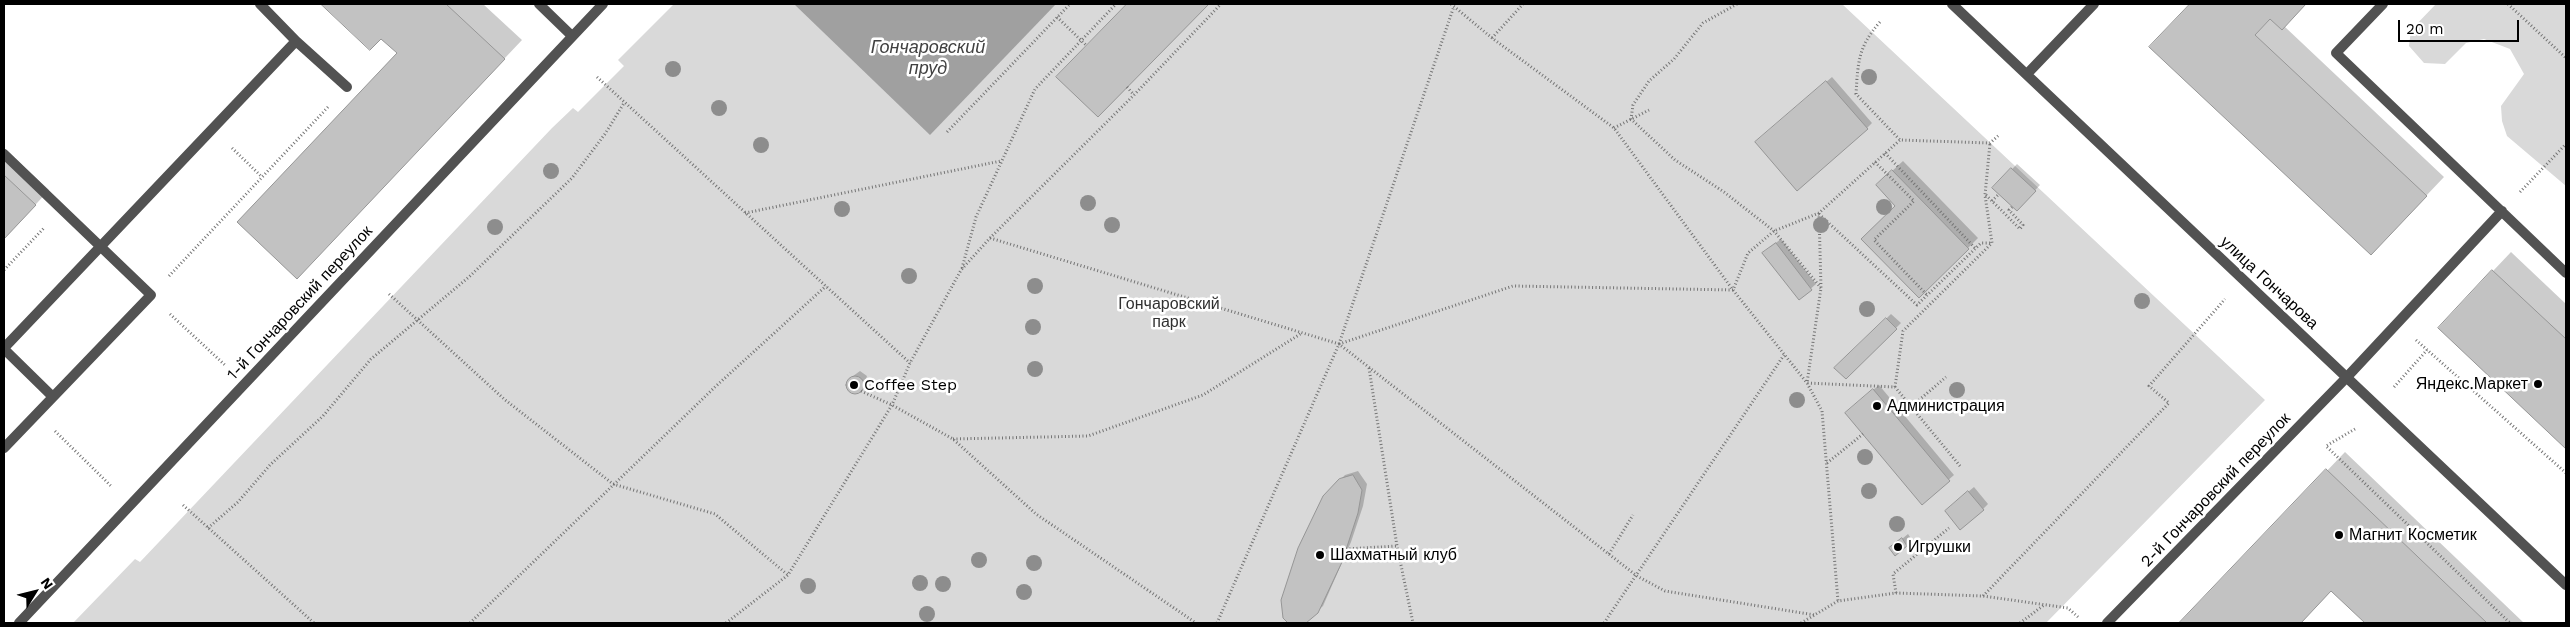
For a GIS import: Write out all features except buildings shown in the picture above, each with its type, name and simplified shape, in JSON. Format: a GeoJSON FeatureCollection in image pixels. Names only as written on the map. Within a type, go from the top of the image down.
{"type":"FeatureCollection","features":[{"type":"Feature","properties":{"kind":"street"},"geometry":{"type":"LineString","coordinates":[[260,4],[296,41],[347,87]]}},
{"type":"Feature","properties":{"kind":"street"},"geometry":{"type":"LineString","coordinates":[[539,4],[572,36]]}},
{"type":"Feature","properties":{"kind":"street","name":"1-й Гончаровский переулок"},"geometry":{"type":"LineString","coordinates":[[19,623],[603,4]]}},
{"type":"Feature","properties":{"kind":"street","name":"улица Гончарова"},"geometry":{"type":"LineString","coordinates":[[1952,4],[2566,585]]}},
{"type":"Feature","properties":{"kind":"street"},"geometry":{"type":"LineString","coordinates":[[2026,74],[2094,4]]}},
{"type":"Feature","properties":{"kind":"street"},"geometry":{"type":"LineString","coordinates":[[2383,4],[2336,52],[2566,273]]}},
{"type":"Feature","properties":{"kind":"street"},"geometry":{"type":"LineString","coordinates":[[52,397],[4,349],[296,41]]}},
{"type":"Feature","properties":{"kind":"street"},"geometry":{"type":"LineString","coordinates":[[4,154],[151,295],[4,448]]}},
{"type":"Feature","properties":{"kind":"street","name":"2-й Гончаровский переулок"},"geometry":{"type":"LineString","coordinates":[[2107,623],[2347,377],[2502,211]]}},
{"type":"Feature","properties":{"kind":"path"},"geometry":{"type":"LineString","coordinates":[[947,132],[1070,4]]}},
{"type":"Feature","properties":{"kind":"path"},"geometry":{"type":"LineString","coordinates":[[726,623],[788,576],[892,404],[910,363],[961,270],[976,217],[1035,89],[1116,4]]}},
{"type":"Feature","properties":{"kind":"path"},"geometry":{"type":"LineString","coordinates":[[961,270],[990,238],[1134,95],[1221,4]]}},
{"type":"Feature","properties":{"kind":"path"},"geometry":{"type":"LineString","coordinates":[[1492,38],[1523,4]]}},
{"type":"Feature","properties":{"kind":"path"},"geometry":{"type":"LineString","coordinates":[[1631,119],[1633,105],[1649,81],[1674,59],[1703,23],[1737,4]]}},
{"type":"Feature","properties":{"kind":"path"},"geometry":{"type":"LineString","coordinates":[[2508,4],[2566,58]]}},
{"type":"Feature","properties":{"kind":"path"},"geometry":{"type":"LineString","coordinates":[[1216,623],[1339,344],[1453,5],[1492,38],[1614,128],[1733,290],[1807,383],[1822,412],[1838,601]]}},
{"type":"Feature","properties":{"kind":"path"},"geometry":{"type":"LineString","coordinates":[[1058,17],[1087,46]]}},
{"type":"Feature","properties":{"kind":"path"},"geometry":{"type":"LineString","coordinates":[[1880,22],[1867,37],[1859,59],[1856,94],[1900,140]]}},
{"type":"Feature","properties":{"kind":"path"},"geometry":{"type":"LineString","coordinates":[[597,77],[910,363]]}},
{"type":"Feature","properties":{"kind":"path"},"geometry":{"type":"LineString","coordinates":[[244,384],[151,295],[347,87]]}},
{"type":"Feature","properties":{"kind":"path"},"geometry":{"type":"LineString","coordinates":[[1127,87],[1134,95]]}},
{"type":"Feature","properties":{"kind":"path"},"geometry":{"type":"LineString","coordinates":[[208,528],[238,502],[270,465],[323,416],[371,359],[476,271],[572,178],[605,134],[624,102]]}},
{"type":"Feature","properties":{"kind":"path"},"geometry":{"type":"LineString","coordinates":[[1614,128],[1649,110]]}},
{"type":"Feature","properties":{"kind":"path"},"geometry":{"type":"LineString","coordinates":[[1631,119],[1675,160],[1724,192],[1774,230],[1821,288]]}},
{"type":"Feature","properties":{"kind":"path"},"geometry":{"type":"LineString","coordinates":[[212,130],[262,177]]}},
{"type":"Feature","properties":{"kind":"path"},"geometry":{"type":"LineString","coordinates":[[1733,290],[1748,253],[1774,230],[1819,213],[1900,140],[1990,143],[1999,136]]}},
{"type":"Feature","properties":{"kind":"path"},"geometry":{"type":"LineString","coordinates":[[1990,143],[1985,195],[1992,243]]}},
{"type":"Feature","properties":{"kind":"path"},"geometry":{"type":"LineString","coordinates":[[2502,211],[2566,144]]}},
{"type":"Feature","properties":{"kind":"path"},"geometry":{"type":"LineString","coordinates":[[1885,153],[1975,248]]}},
{"type":"Feature","properties":{"kind":"path"},"geometry":{"type":"LineString","coordinates":[[745,213],[1001,161]]}},
{"type":"Feature","properties":{"kind":"path"},"geometry":{"type":"LineString","coordinates":[[1875,162],[1914,201],[1874,240],[1927,296]]}},
{"type":"Feature","properties":{"kind":"path"},"geometry":{"type":"LineString","coordinates":[[1992,201],[1999,194]]}},
{"type":"Feature","properties":{"kind":"path"},"geometry":{"type":"LineString","coordinates":[[1985,195],[2020,229],[2023,225],[2009,210],[2012,206]]}},
{"type":"Feature","properties":{"kind":"path"},"geometry":{"type":"LineString","coordinates":[[4,270],[62,210]]}},
{"type":"Feature","properties":{"kind":"path"},"geometry":{"type":"LineString","coordinates":[[1807,383],[1821,288],[1819,213]]}},
{"type":"Feature","properties":{"kind":"path"},"geometry":{"type":"LineString","coordinates":[[1819,213],[1917,305],[1981,243],[1992,243]]}},
{"type":"Feature","properties":{"kind":"path"},"geometry":{"type":"LineString","coordinates":[[990,238],[1339,344],[1637,576],[1665,591],[1815,615]]}},
{"type":"Feature","properties":{"kind":"path"},"geometry":{"type":"LineString","coordinates":[[1960,466],[1895,387],[1903,331],[1992,243]]}},
{"type":"Feature","properties":{"kind":"path"},"geometry":{"type":"LineString","coordinates":[[1983,596],[2169,403],[2149,386],[2244,279]]}},
{"type":"Feature","properties":{"kind":"path"},"geometry":{"type":"LineString","coordinates":[[470,623],[715,387],[826,286]]}},
{"type":"Feature","properties":{"kind":"path"},"geometry":{"type":"LineString","coordinates":[[1339,344],[1513,286],[1733,290]]}},
{"type":"Feature","properties":{"kind":"path"},"geometry":{"type":"LineString","coordinates":[[389,294],[504,400],[613,484],[715,514],[788,576]]}},
{"type":"Feature","properties":{"kind":"path"},"geometry":{"type":"LineString","coordinates":[[2398,322],[2566,473]]}},
{"type":"Feature","properties":{"kind":"path"},"geometry":{"type":"LineString","coordinates":[[953,439],[1088,436],[1203,395],[1302,332]]}},
{"type":"Feature","properties":{"kind":"path"},"geometry":{"type":"LineString","coordinates":[[2392,389],[2427,350]]}},
{"type":"Feature","properties":{"kind":"path"},"geometry":{"type":"LineString","coordinates":[[1604,623],[1784,355]]}},
{"type":"Feature","properties":{"kind":"path"},"geometry":{"type":"LineString","coordinates":[[1368,367],[1397,546],[1413,623]]}},
{"type":"Feature","properties":{"kind":"path"},"geometry":{"type":"LineString","coordinates":[[1911,407],[1946,376]]}},
{"type":"Feature","properties":{"kind":"path"},"geometry":{"type":"LineString","coordinates":[[1807,383],[1895,387]]}},
{"type":"Feature","properties":{"kind":"path"},"geometry":{"type":"LineString","coordinates":[[861,390],[892,404],[953,439],[1036,514],[1196,623]]}},
{"type":"Feature","properties":{"kind":"path"},"geometry":{"type":"LineString","coordinates":[[36,414],[130,504]]}},
{"type":"Feature","properties":{"kind":"path"},"geometry":{"type":"LineString","coordinates":[[2355,429],[2326,446],[2510,623]]}},
{"type":"Feature","properties":{"kind":"path"},"geometry":{"type":"LineString","coordinates":[[1826,464],[1863,434]]}},
{"type":"Feature","properties":{"kind":"path"},"geometry":{"type":"LineString","coordinates":[[184,505],[314,623]]}},
{"type":"Feature","properties":{"kind":"path"},"geometry":{"type":"LineString","coordinates":[[1609,554],[1633,515]]}},
{"type":"Feature","properties":{"kind":"path"},"geometry":{"type":"LineString","coordinates":[[1896,593],[1893,574],[1949,528]]}},
{"type":"Feature","properties":{"kind":"path"},"geometry":{"type":"LineString","coordinates":[[1346,549],[1397,546]]}},
{"type":"Feature","properties":{"kind":"path"},"geometry":{"type":"LineString","coordinates":[[1801,623],[1838,601],[1896,593],[1983,596],[2068,608],[2078,617]]}},
{"type":"Feature","properties":{"kind":"path"},"geometry":{"type":"LineString","coordinates":[[2020,623],[2044,605]]}},
{"type":"Feature","properties":{"kind":"green space","name":"Гончаровский парк"},"geometry":{"type":"Polygon","coordinates":[[[674,4],[1842,4],[2265,400],[2046,623],[73,623],[135,559],[140,562],[552,128],[573,108],[578,112],[624,66],[618,60],[674,4]]]}},
{"type":"Feature","properties":{"kind":"green space"},"geometry":{"type":"Polygon","coordinates":[[[2436,4],[2566,4],[2566,186],[2507,136],[2502,121],[2501,106],[2524,74],[2510,49],[2484,39],[2466,43],[2445,64],[2424,63],[2409,46],[2411,30],[2436,4]]]}},
{"type":"Feature","properties":{"kind":"water","name":"Гончаровский пруд"},"geometry":{"type":"Polygon","coordinates":[[[794,4],[1056,4],[930,135],[794,4]]]}},
{"type":"Feature","properties":{"kind":"place","name":"Яндекс.Маркет"},"geometry":{"type":"Point","coordinates":[2538,384]}},
{"type":"Feature","properties":{"kind":"place","name":"Coffee Step"},"geometry":{"type":"Point","coordinates":[854,385]}},
{"type":"Feature","properties":{"kind":"place","name":"Администрация"},"geometry":{"type":"Point","coordinates":[1877,406]}},
{"type":"Feature","properties":{"kind":"place","name":"Магнит Косметик"},"geometry":{"type":"Point","coordinates":[2339,535]}},
{"type":"Feature","properties":{"kind":"place","name":"Игрушки"},"geometry":{"type":"Point","coordinates":[1898,547]}},
{"type":"Feature","properties":{"kind":"place","name":"Шахматный клуб"},"geometry":{"type":"Point","coordinates":[1320,555]}}]}
